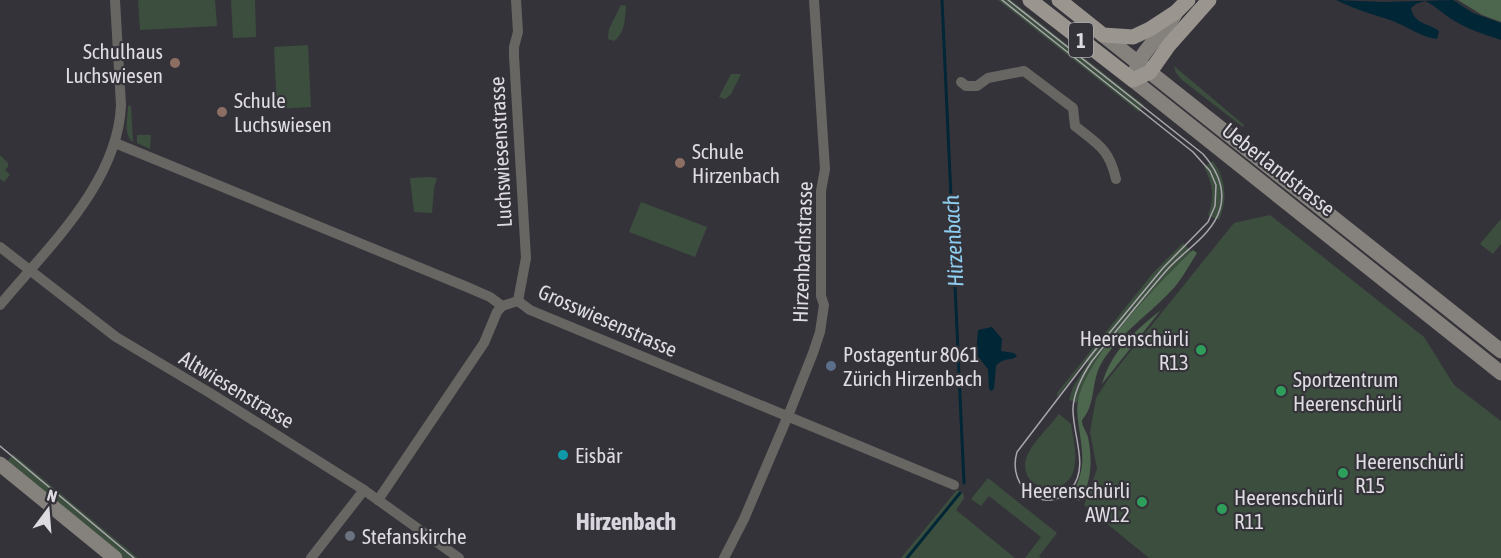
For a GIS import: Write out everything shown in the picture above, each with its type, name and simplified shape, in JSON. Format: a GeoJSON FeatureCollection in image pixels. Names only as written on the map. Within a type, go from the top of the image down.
{"type":"FeatureCollection","features":[{"type":"Feature","properties":{"kind":"main road","name":"Ueberlandstrasse"},"geometry":{"type":"LineString","coordinates":[[1030,0],[1498,365]]}},
{"type":"Feature","properties":{"kind":"main road","name":"Ueberlandstrasse"},"geometry":{"type":"LineString","coordinates":[[1059,0],[1501,351]]}},
{"type":"Feature","properties":{"kind":"main road","name":"1"},"geometry":{"type":"LineString","coordinates":[[1103,35],[1133,37],[1176,12],[1188,0]]}},
{"type":"Feature","properties":{"kind":"main road"},"geometry":{"type":"LineString","coordinates":[[1133,80],[1169,45],[1209,0]]}},
{"type":"Feature","properties":{"kind":"main road"},"geometry":{"type":"LineString","coordinates":[[1144,68],[1146,51],[1169,26],[1176,12]]}},
{"type":"Feature","properties":{"kind":"main road"},"geometry":{"type":"LineString","coordinates":[[0,464],[115,558]]}},
{"type":"Feature","properties":{"kind":"street"},"geometry":{"type":"LineString","coordinates":[[0,305],[92,191],[115,143],[121,105],[115,0]]}},
{"type":"Feature","properties":{"kind":"street","name":"Luchswiesenstrasse"},"geometry":{"type":"LineString","coordinates":[[516,0],[518,32],[514,56],[526,258],[518,301]]}},
{"type":"Feature","properties":{"kind":"street","name":"Hirzenbachstrasse"},"geometry":{"type":"LineString","coordinates":[[724,558],[744,519],[813,353],[824,305],[821,296],[820,191],[825,169],[814,0]]}},
{"type":"Feature","properties":{"kind":"street"},"geometry":{"type":"LineString","coordinates":[[961,82],[966,86],[977,86],[988,78],[1024,71],[1073,108],[1075,126],[1103,148],[1112,164],[1116,179]]}},
{"type":"Feature","properties":{"kind":"street"},"geometry":{"type":"LineString","coordinates":[[115,143],[499,303],[484,342],[378,500]]}},
{"type":"Feature","properties":{"kind":"street","name":"Altwiesenstrasse"},"geometry":{"type":"LineString","coordinates":[[0,247],[116,337],[364,490],[459,558]]}},
{"type":"Feature","properties":{"kind":"street","name":"Grosswiesenstrasse"},"geometry":{"type":"LineString","coordinates":[[499,303],[518,301],[530,310],[954,484]]}},
{"type":"Feature","properties":{"kind":"street"},"geometry":{"type":"LineString","coordinates":[[311,558],[364,490]]}},
{"type":"Feature","properties":{"kind":"green space"},"geometry":{"type":"Polygon","coordinates":[[[138,0],[215,0],[217,26],[140,30],[138,0]]]}},
{"type":"Feature","properties":{"kind":"green space"},"geometry":{"type":"Polygon","coordinates":[[[231,0],[255,0],[256,37],[233,38],[231,0]]]}},
{"type":"Feature","properties":{"kind":"green space"},"geometry":{"type":"Polygon","coordinates":[[[998,0],[1011,0],[1144,105],[1139,112],[998,0]]]}},
{"type":"Feature","properties":{"kind":"green space"},"geometry":{"type":"Polygon","coordinates":[[[1458,0],[1501,0],[1501,22],[1482,15],[1458,0]]]}},
{"type":"Feature","properties":{"kind":"green space"},"geometry":{"type":"Polygon","coordinates":[[[621,5],[626,6],[625,21],[618,38],[614,41],[608,39],[609,29],[621,5]]]}},
{"type":"Feature","properties":{"kind":"green space"},"geometry":{"type":"Polygon","coordinates":[[[308,45],[311,107],[277,109],[274,47],[308,45]]]}},
{"type":"Feature","properties":{"kind":"green space"},"geometry":{"type":"Polygon","coordinates":[[[1174,66],[1244,125],[1243,127],[1182,80],[1174,66]]]}},
{"type":"Feature","properties":{"kind":"green space"},"geometry":{"type":"Polygon","coordinates":[[[731,74],[741,74],[731,94],[725,99],[719,97],[731,74]]]}},
{"type":"Feature","properties":{"kind":"green space"},"geometry":{"type":"Polygon","coordinates":[[[128,106],[131,106],[133,142],[128,135],[127,126],[128,106]]]}},
{"type":"Feature","properties":{"kind":"green space"},"geometry":{"type":"Polygon","coordinates":[[[137,135],[151,135],[150,149],[137,143],[137,135]]]}},
{"type":"Feature","properties":{"kind":"green space"},"geometry":{"type":"Polygon","coordinates":[[[0,155],[8,163],[5,170],[10,175],[4,182],[0,179],[0,155]]]}},
{"type":"Feature","properties":{"kind":"green space"},"geometry":{"type":"Polygon","coordinates":[[[1213,161],[1221,175],[1224,189],[1224,204],[1219,220],[1208,215],[1212,202],[1212,191],[1204,167],[1213,161]]]}},
{"type":"Feature","properties":{"kind":"green space"},"geometry":{"type":"Polygon","coordinates":[[[410,178],[437,178],[432,213],[414,212],[410,178]]]}},
{"type":"Feature","properties":{"kind":"green space"},"geometry":{"type":"Polygon","coordinates":[[[641,202],[707,227],[695,257],[629,232],[641,202]]]}},
{"type":"Feature","properties":{"kind":"green space","name":"Sportzentrum Heerenschürli"},"geometry":{"type":"Polygon","coordinates":[[[1270,215],[1424,337],[1454,385],[1501,421],[1501,558],[1149,558],[1084,505],[1097,469],[1090,432],[1096,398],[1109,378],[1234,223],[1270,215]]]}},
{"type":"Feature","properties":{"kind":"green space"},"geometry":{"type":"Polygon","coordinates":[[[1501,219],[1501,244],[1493,254],[1480,244],[1501,219]]]}},
{"type":"Feature","properties":{"kind":"green space"},"geometry":{"type":"Polygon","coordinates":[[[1183,243],[1192,252],[1159,284],[1110,342],[1096,362],[1077,403],[1069,400],[1073,387],[1088,363],[1085,361],[1057,397],[1057,393],[1153,273],[1183,243]]]}},
{"type":"Feature","properties":{"kind":"green space"},"geometry":{"type":"Polygon","coordinates":[[[1193,250],[1197,253],[1176,285],[1115,344],[1101,364],[1092,400],[1082,420],[1088,437],[1091,461],[1087,486],[1079,501],[1072,494],[1080,477],[1082,462],[1077,408],[1084,383],[1109,342],[1126,321],[1193,250]]]}},
{"type":"Feature","properties":{"kind":"green space"},"geometry":{"type":"Polygon","coordinates":[[[1161,310],[1102,384],[1111,361],[1125,342],[1161,310]]]}},
{"type":"Feature","properties":{"kind":"green space"},"geometry":{"type":"Polygon","coordinates":[[[1059,414],[1071,424],[1076,458],[1074,469],[1069,479],[1062,485],[1044,488],[1029,478],[1025,470],[1026,459],[1036,442],[1059,414]]]}},
{"type":"Feature","properties":{"kind":"green space"},"geometry":{"type":"Polygon","coordinates":[[[13,454],[138,558],[124,558],[7,462],[13,454]]]}},
{"type":"Feature","properties":{"kind":"green space"},"geometry":{"type":"Polygon","coordinates":[[[988,478],[1057,533],[1039,556],[1041,558],[1025,558],[1041,537],[989,496],[981,506],[971,499],[988,478]]]}},
{"type":"Feature","properties":{"kind":"green space"},"geometry":{"type":"Polygon","coordinates":[[[957,490],[963,493],[964,498],[956,510],[1015,558],[901,558],[957,490]]]}},
{"type":"Feature","properties":{"kind":"water"},"geometry":{"type":"Polygon","coordinates":[[[1336,0],[1384,2],[1453,0],[1473,13],[1501,23],[1501,40],[1477,32],[1449,18],[1425,1],[1411,8],[1418,20],[1439,31],[1437,39],[1336,0]]]}},
{"type":"Feature","properties":{"kind":"water"},"geometry":{"type":"Polygon","coordinates":[[[992,327],[1002,339],[1001,351],[1014,353],[1017,356],[1002,361],[996,366],[994,389],[991,391],[988,369],[976,354],[978,330],[992,327]]]}},
{"type":"Feature","properties":{"kind":"waterway","name":"Hirzenbach"},"geometry":{"type":"LineString","coordinates":[[942,0],[964,483]]}},
{"type":"Feature","properties":{"kind":"waterway","name":"Hirzenbach"},"geometry":{"type":"LineString","coordinates":[[907,558],[960,493]]}},
{"type":"Feature","properties":{"kind":"tram line"},"geometry":{"type":"LineString","coordinates":[[1002,0],[1193,152],[1210,171],[1216,185],[1215,206],[1208,222],[1163,268],[1092,354],[1017,452],[1015,465],[1017,477],[1023,487],[1040,499],[1050,500],[1061,497],[1071,489],[1079,471],[1079,450],[1073,408],[1077,390],[1085,372],[1166,271],[1211,227],[1220,209],[1222,194],[1216,173],[1203,154],[1008,0]]}},
{"type":"Feature","properties":{"kind":"tram line"},"geometry":{"type":"LineString","coordinates":[[0,446],[134,558]]}},
{"type":"Feature","properties":{"kind":"place","name":"Schulhaus Luchswiesen"},"geometry":{"type":"Point","coordinates":[175,63]}},
{"type":"Feature","properties":{"kind":"place","name":"Schule Luchswiesen"},"geometry":{"type":"Point","coordinates":[222,112]}},
{"type":"Feature","properties":{"kind":"place","name":"Schule Hirzenbach"},"geometry":{"type":"Point","coordinates":[680,163]}},
{"type":"Feature","properties":{"kind":"place","name":"Heerenschürli R13"},"geometry":{"type":"Point","coordinates":[1201,350]}},
{"type":"Feature","properties":{"kind":"place","name":"Postagentur 8061 Zürich Hirzenbach"},"geometry":{"type":"Point","coordinates":[831,366]}},
{"type":"Feature","properties":{"kind":"place","name":"Sportzentrum Heerenschürli"},"geometry":{"type":"Point","coordinates":[1281,391]}},
{"type":"Feature","properties":{"kind":"place","name":"Eisbär"},"geometry":{"type":"Point","coordinates":[563,455]}},
{"type":"Feature","properties":{"kind":"place","name":"Heerenschürli R15"},"geometry":{"type":"Point","coordinates":[1343,473]}},
{"type":"Feature","properties":{"kind":"place","name":"Heerenschürli AW12"},"geometry":{"type":"Point","coordinates":[1142,502]}},
{"type":"Feature","properties":{"kind":"place","name":"Heerenschürli R11"},"geometry":{"type":"Point","coordinates":[1222,509]}},
{"type":"Feature","properties":{"kind":"place","name":"Stefanskirche"},"geometry":{"type":"Point","coordinates":[350,536]}},
{"type":"Feature","properties":{"kind":"district","name":"Hirzenbach"},"geometry":{"type":"Point","coordinates":[626,521]}}]}
